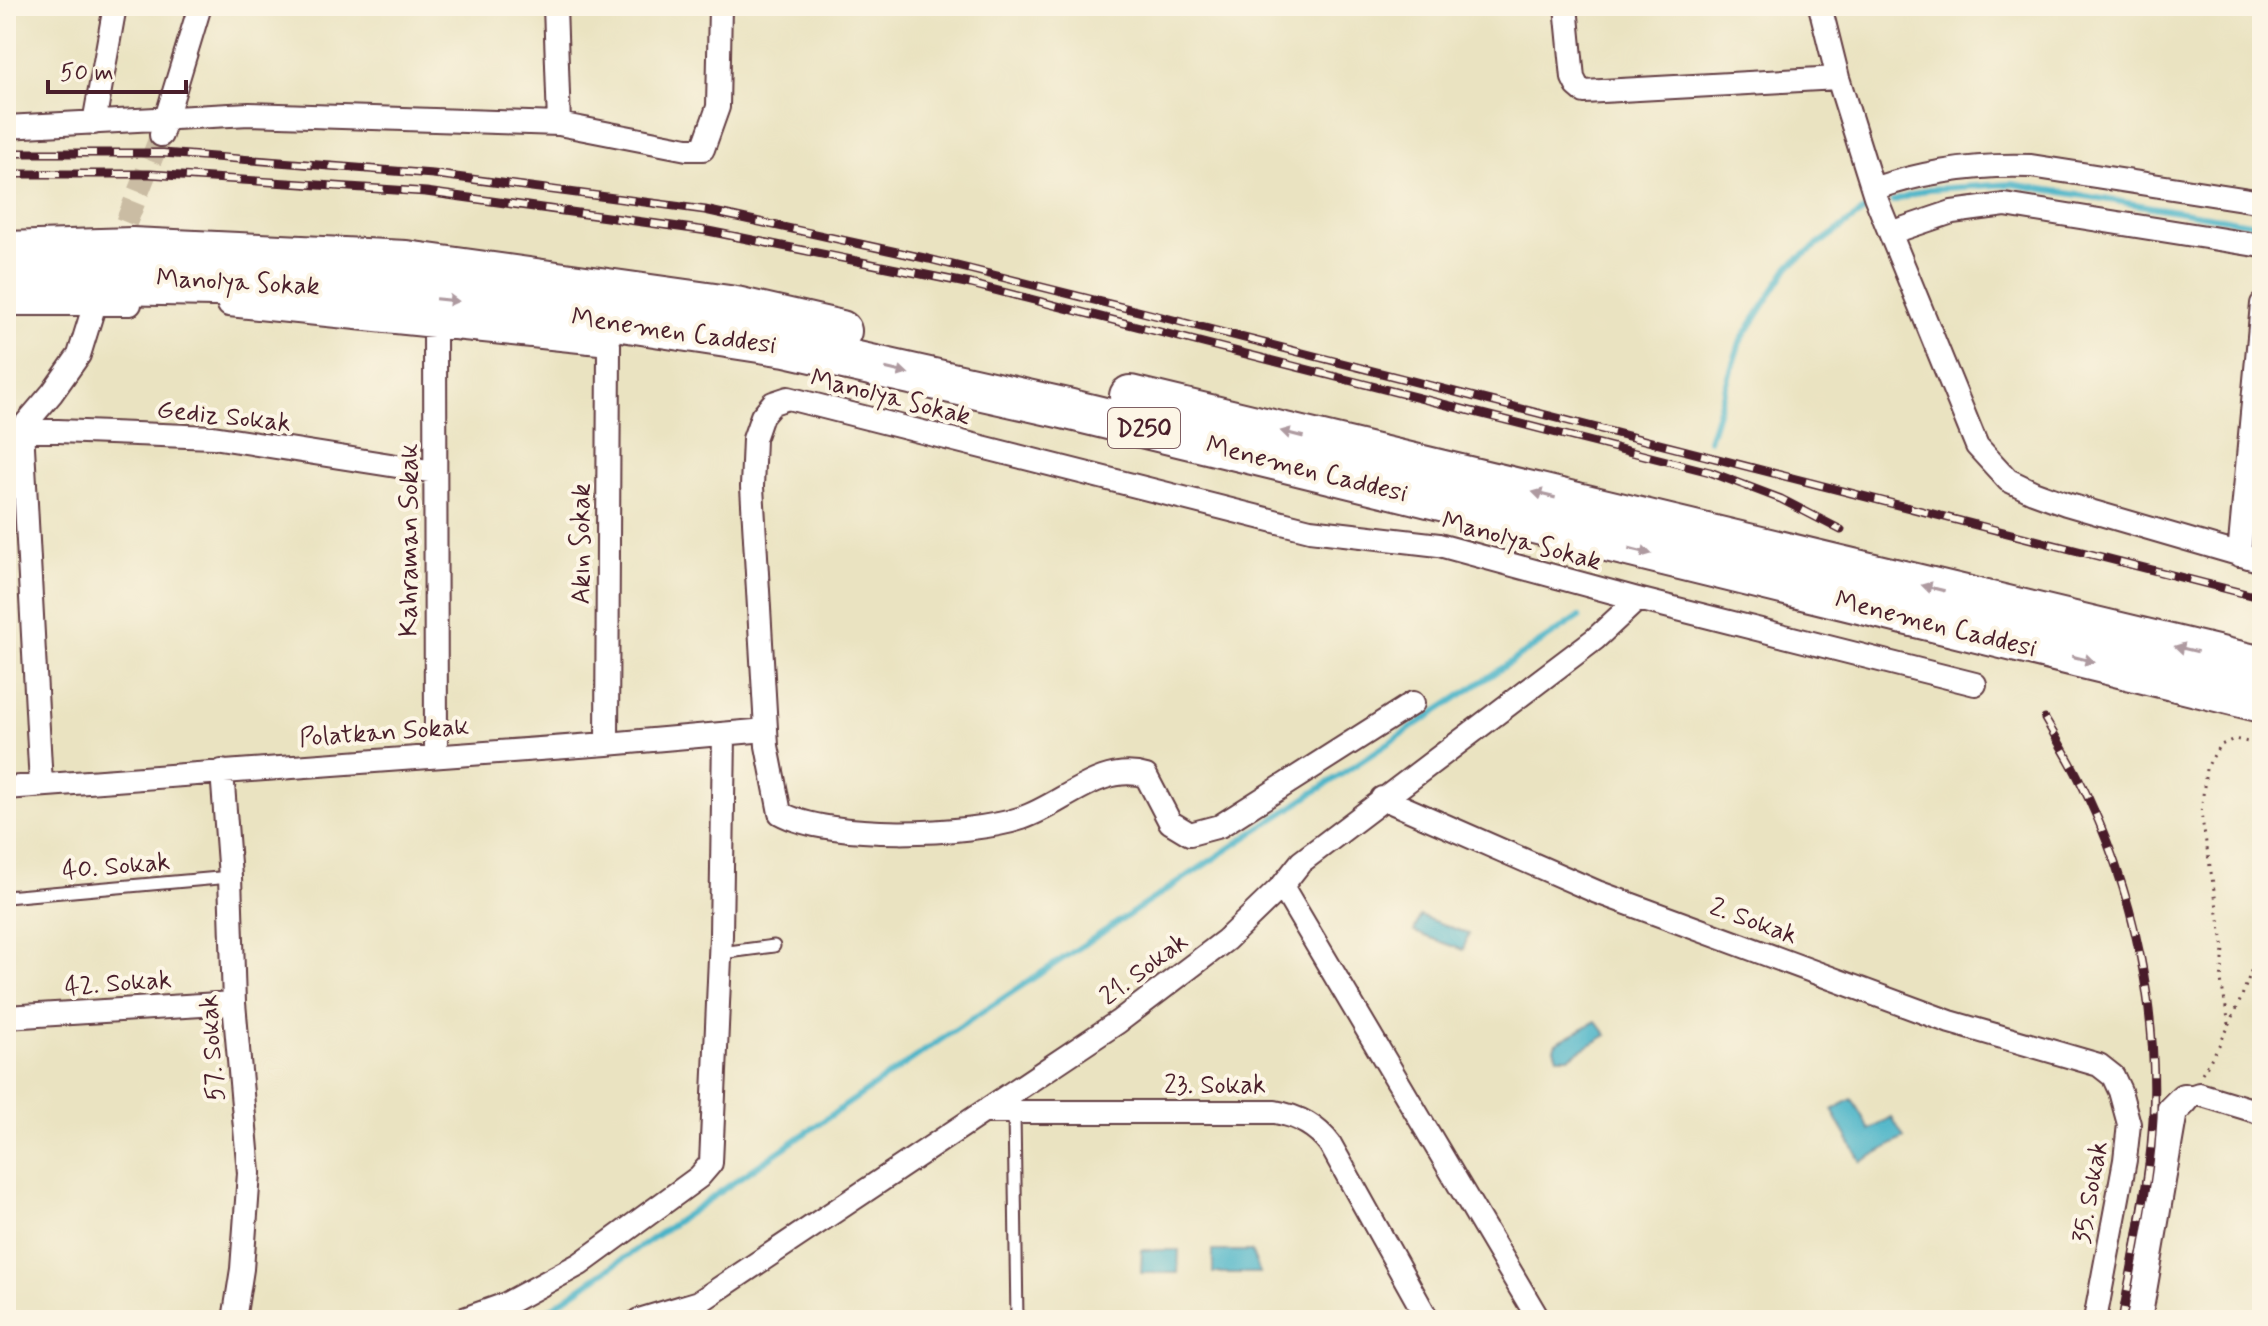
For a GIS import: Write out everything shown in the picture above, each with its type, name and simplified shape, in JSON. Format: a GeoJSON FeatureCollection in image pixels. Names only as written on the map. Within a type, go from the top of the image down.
{"type":"FeatureCollection","features":[{"type":"Feature","properties":{"kind":"highway","name":"Menemen Caddesi"},"geometry":{"type":"LineString","coordinates":[[6,252],[132,248],[406,261],[736,307],[1258,425],[2262,667]]}},
{"type":"Feature","properties":{"kind":"highway","name":"Menemen Caddesi"},"geometry":{"type":"LineString","coordinates":[[6,282],[267,287],[441,299],[609,319],[786,346],[1247,452],[2262,702]]}},
{"type":"Feature","properties":{"kind":"street"},"geometry":{"type":"LineString","coordinates":[[94,123],[115,6]]}},
{"type":"Feature","properties":{"kind":"street"},"geometry":{"type":"LineString","coordinates":[[163,128],[200,6]]}},
{"type":"Feature","properties":{"kind":"street"},"geometry":{"type":"LineString","coordinates":[[555,6],[559,124]]}},
{"type":"Feature","properties":{"kind":"street"},"geometry":{"type":"LineString","coordinates":[[6,127],[94,123],[163,128],[249,114],[559,124],[687,149],[703,149],[718,107],[720,6]]}},
{"type":"Feature","properties":{"kind":"street"},"geometry":{"type":"LineString","coordinates":[[1566,6],[1573,78],[1584,92],[1838,78]]}},
{"type":"Feature","properties":{"kind":"street"},"geometry":{"type":"LineString","coordinates":[[1820,6],[1838,78],[1873,189],[1977,446],[2008,480],[2066,504],[2262,561]]}},
{"type":"Feature","properties":{"kind":"street"},"geometry":{"type":"LineString","coordinates":[[1873,189],[1937,170],[2007,165],[2031,166],[2262,202]]}},
{"type":"Feature","properties":{"kind":"street"},"geometry":{"type":"LineString","coordinates":[[1890,233],[1952,212],[2005,205],[2262,246]]}},
{"type":"Feature","properties":{"kind":"street"},"geometry":{"type":"LineString","coordinates":[[41,785],[14,429],[52,393],[79,355],[96,301]]}},
{"type":"Feature","properties":{"kind":"street","name":"Manolya Sokak"},"geometry":{"type":"LineString","coordinates":[[6,304],[96,301],[242,305],[609,344]]}},
{"type":"Feature","properties":{"kind":"street"},"geometry":{"type":"LineString","coordinates":[[2239,555],[2262,304]]}},
{"type":"Feature","properties":{"kind":"street","name":"Kahraman Sokak"},"geometry":{"type":"LineString","coordinates":[[435,326],[436,755]]}},
{"type":"Feature","properties":{"kind":"street","name":"Akın Sokak"},"geometry":{"type":"LineString","coordinates":[[607,744],[609,344]]}},
{"type":"Feature","properties":{"kind":"street","name":"Manolya Sokak"},"geometry":{"type":"LineString","coordinates":[[766,730],[752,487],[754,439],[762,416],[773,403],[788,398],[1310,530],[1439,545],[1975,684]]}},
{"type":"Feature","properties":{"kind":"street","name":"Gediz Sokak"},"geometry":{"type":"LineString","coordinates":[[14,429],[213,437],[435,472]]}},
{"type":"Feature","properties":{"kind":"street","name":"21. Sokak"},"geometry":{"type":"LineString","coordinates":[[644,1319],[699,1302],[1130,1013],[1226,940],[1282,886],[1301,862],[1595,639],[1638,599]]}},
{"type":"Feature","properties":{"kind":"street"},"geometry":{"type":"LineString","coordinates":[[766,730],[780,813],[795,822],[833,829],[958,832],[1022,818],[1110,775],[1130,771],[1146,776],[1170,822],[1190,834],[1220,826],[1413,703]]}},
{"type":"Feature","properties":{"kind":"street","name":"Polatkan Sokak"},"geometry":{"type":"LineString","coordinates":[[6,788],[766,730]]}},
{"type":"Feature","properties":{"kind":"street"},"geometry":{"type":"LineString","coordinates":[[461,1320],[506,1304],[580,1264],[699,1177],[711,1163],[721,953],[724,734]]}},
{"type":"Feature","properties":{"kind":"street","name":"57. Sokak"},"geometry":{"type":"LineString","coordinates":[[222,771],[230,877],[234,1003],[249,1173],[242,1269],[234,1320]]}},
{"type":"Feature","properties":{"kind":"street","name":"2. Sokak"},"geometry":{"type":"LineString","coordinates":[[1382,798],[1597,892],[1950,1022],[2099,1065],[2113,1076]]}},
{"type":"Feature","properties":{"kind":"street"},"geometry":{"type":"LineString","coordinates":[[1282,886],[1539,1320]]}},
{"type":"Feature","properties":{"kind":"street","name":"42. Sokak"},"geometry":{"type":"LineString","coordinates":[[6,1017],[234,1003]]}},
{"type":"Feature","properties":{"kind":"street","name":"35. Sokak"},"geometry":{"type":"LineString","coordinates":[[2095,1320],[2129,1124],[2113,1076]]}},
{"type":"Feature","properties":{"kind":"street"},"geometry":{"type":"LineString","coordinates":[[2136,1320],[2172,1111],[2184,1099],[2199,1094],[2262,1113]]}},
{"type":"Feature","properties":{"kind":"street","name":"23. Sokak"},"geometry":{"type":"LineString","coordinates":[[984,1112],[1275,1112],[1304,1121],[1330,1144],[1428,1320]]}},
{"type":"Feature","properties":{"kind":"lane","name":"40. Sokak"},"geometry":{"type":"LineString","coordinates":[[6,897],[230,877]]}},
{"type":"Feature","properties":{"kind":"lane"},"geometry":{"type":"LineString","coordinates":[[721,953],[774,946]]}},
{"type":"Feature","properties":{"kind":"lane"},"geometry":{"type":"LineString","coordinates":[[1014,1112],[1017,1320]]}},
{"type":"Feature","properties":{"kind":"path"},"geometry":{"type":"LineString","coordinates":[[2229,1024],[2221,981],[2224,949],[2201,813],[2206,769],[2219,746],[2234,739],[2262,745]]}},
{"type":"Feature","properties":{"kind":"path"},"geometry":{"type":"LineString","coordinates":[[2184,1099],[2209,1062],[2229,1024],[2248,982],[2262,937]]}},
{"type":"Feature","properties":{"kind":"water"},"geometry":{"type":"Polygon","coordinates":[[[1420,916],[1469,934],[1463,950],[1414,932],[1420,916]]]}},
{"type":"Feature","properties":{"kind":"water"},"geometry":{"type":"Polygon","coordinates":[[[1596,1021],[1607,1035],[1569,1057],[1557,1057],[1556,1043],[1596,1021]]]}},
{"type":"Feature","properties":{"kind":"water"},"geometry":{"type":"Polygon","coordinates":[[[1852,1099],[1870,1130],[1892,1117],[1904,1138],[1861,1162],[1832,1110],[1852,1099]]]}},
{"type":"Feature","properties":{"kind":"water"},"geometry":{"type":"Polygon","coordinates":[[[1142,1250],[1179,1250],[1178,1273],[1141,1273],[1142,1250]]]}},
{"type":"Feature","properties":{"kind":"water"},"geometry":{"type":"Polygon","coordinates":[[[1213,1251],[1251,1251],[1260,1273],[1213,1273],[1213,1251]]]}},
{"type":"Feature","properties":{"kind":"waterway"},"geometry":{"type":"LineString","coordinates":[[1893,201],[1929,189],[2012,184],[2262,225]]}},
{"type":"Feature","properties":{"kind":"waterway"},"geometry":{"type":"LineString","coordinates":[[1709,440],[1740,342],[1789,266],[1864,211]]}},
{"type":"Feature","properties":{"kind":"waterway"},"geometry":{"type":"LineString","coordinates":[[534,1320],[949,1034],[1579,617]]}},
{"type":"Feature","properties":{"kind":"tunnel"},"geometry":{"type":"LineString","coordinates":[[114,253],[161,135]]}},
{"type":"Feature","properties":{"kind":"railway"},"geometry":{"type":"LineString","coordinates":[[6,153],[163,153],[433,174],[705,210],[929,259],[1154,315],[2262,598]]}},
{"type":"Feature","properties":{"kind":"railway"},"geometry":{"type":"LineString","coordinates":[[6,174],[150,174],[426,192],[708,231],[971,284],[1710,472],[1781,499],[1841,530]]}},
{"type":"Feature","properties":{"kind":"railway"},"geometry":{"type":"LineString","coordinates":[[2045,719],[2078,777],[2115,864],[2129,910],[2148,1004],[2153,1052],[2151,1147],[2122,1320]]}}]}
